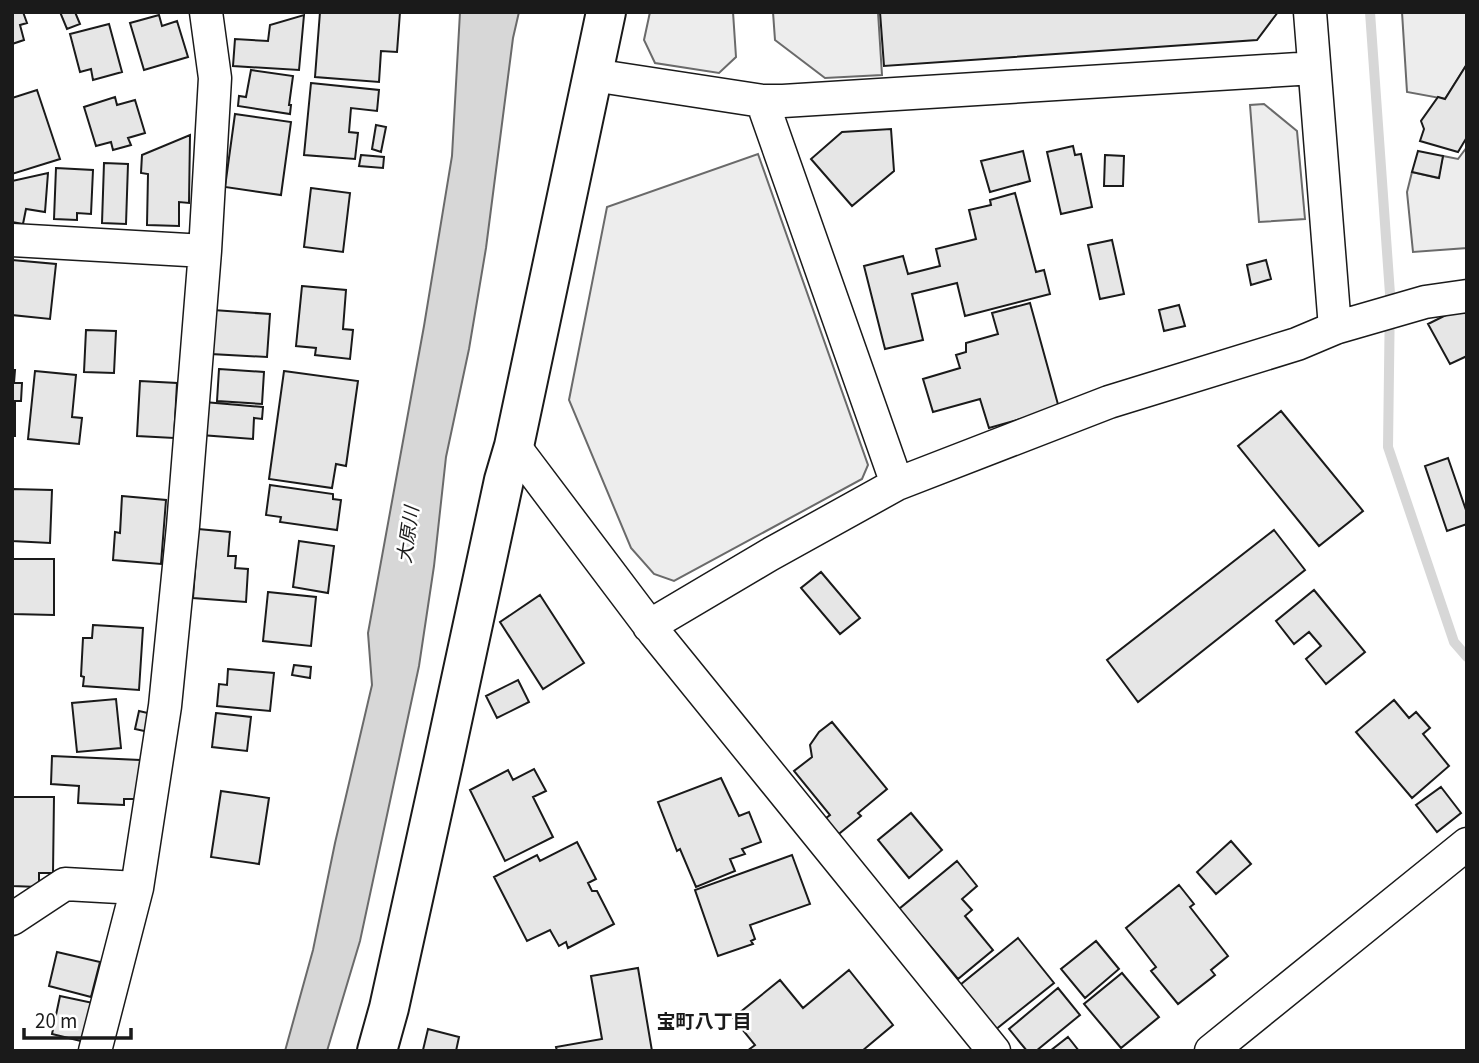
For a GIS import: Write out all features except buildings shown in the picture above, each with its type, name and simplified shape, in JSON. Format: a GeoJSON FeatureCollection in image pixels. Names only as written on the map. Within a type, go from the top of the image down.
{"type":"FeatureCollection","features":[{"type":"Feature","properties":{"kind":"street"},"geometry":{"type":"LineString","coordinates":[[95,1051],[137,888],[166,692],[183,526],[205,251],[215,78],[206,12]]}},
{"type":"Feature","properties":{"kind":"street"},"geometry":{"type":"LineString","coordinates":[[377,1051],[389,1008],[504,481],[514,446],[606,12]]}},
{"type":"Feature","properties":{"kind":"street"},"geometry":{"type":"LineString","coordinates":[[1310,12],[1335,328]]}},
{"type":"Feature","properties":{"kind":"street"},"geometry":{"type":"LineString","coordinates":[[593,75],[762,101],[1314,68]]}},
{"type":"Feature","properties":{"kind":"street"},"geometry":{"type":"LineString","coordinates":[[762,101],[869,436],[897,484]]}},
{"type":"Feature","properties":{"kind":"street"},"geometry":{"type":"LineString","coordinates":[[12,240],[205,251]]}},
{"type":"Feature","properties":{"kind":"street"},"geometry":{"type":"LineString","coordinates":[[649,626],[897,484],[1110,402],[1297,344],[1335,328],[1425,302],[1467,296]]}},
{"type":"Feature","properties":{"kind":"street"},"geometry":{"type":"LineString","coordinates":[[514,446],[649,626],[994,1051]]}},
{"type":"Feature","properties":{"kind":"street"},"geometry":{"type":"LineString","coordinates":[[1211,1051],[1467,844]]}},
{"type":"Feature","properties":{"kind":"street"},"geometry":{"type":"LineString","coordinates":[[12,919],[65,884],[137,888]]}},
{"type":"Feature","properties":{"kind":"shaded area"},"geometry":{"type":"Polygon","coordinates":[[[650,12],[733,12],[736,57],[719,73],[655,63],[644,40],[650,12]]]}},
{"type":"Feature","properties":{"kind":"shaded area"},"geometry":{"type":"Polygon","coordinates":[[[773,12],[878,12],[882,75],[825,78],[775,40],[773,12]]]}},
{"type":"Feature","properties":{"kind":"shaded area"},"geometry":{"type":"Polygon","coordinates":[[[1402,12],[1467,12],[1467,64],[1445,99],[1407,92],[1402,12]]]}},
{"type":"Feature","properties":{"kind":"shaded area"},"geometry":{"type":"Polygon","coordinates":[[[1264,104],[1297,131],[1305,219],[1259,222],[1250,105],[1264,104]]]}},
{"type":"Feature","properties":{"kind":"shaded area"},"geometry":{"type":"Polygon","coordinates":[[[1467,147],[1467,248],[1413,252],[1407,192],[1412,172],[1438,178],[1443,156],[1458,159],[1467,147]]]}},
{"type":"Feature","properties":{"kind":"shaded area"},"geometry":{"type":"Polygon","coordinates":[[[758,154],[868,465],[862,479],[674,581],[654,574],[631,548],[569,400],[607,207],[758,154]]]}},
{"type":"Feature","properties":{"kind":"water","name":"大原川"},"geometry":{"type":"Polygon","coordinates":[[[460,12],[519,12],[513,38],[486,248],[469,349],[446,457],[419,666],[360,941],[327,1051],[285,1051],[313,950],[372,685],[368,633],[452,156],[460,12]]]}},
{"type":"Feature","properties":{"kind":"waterway"},"geometry":{"type":"LineString","coordinates":[[1370,12],[1390,294],[1388,447],[1454,642],[1467,657]]}},
{"type":"Feature","properties":{"kind":"district","name":"宝町八丁目"},"geometry":{"type":"Point","coordinates":[704,1022]}}]}
